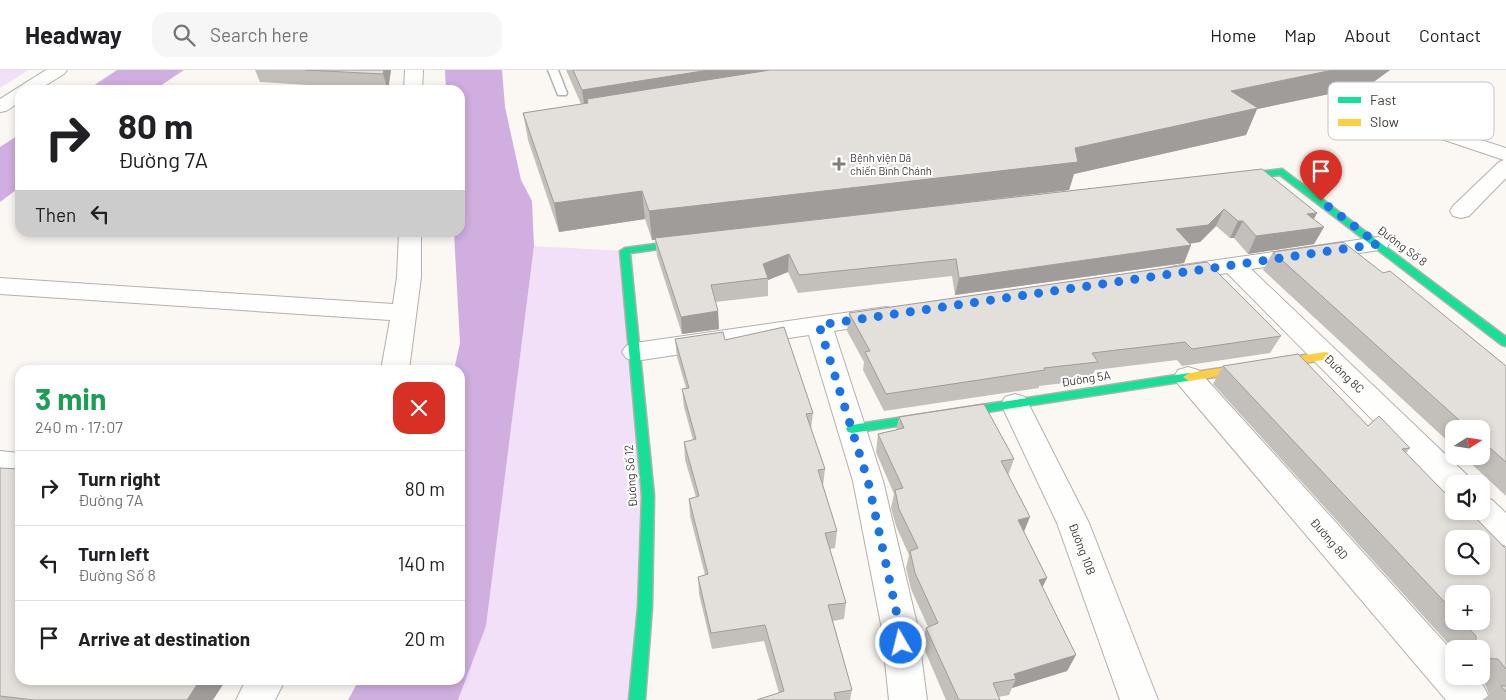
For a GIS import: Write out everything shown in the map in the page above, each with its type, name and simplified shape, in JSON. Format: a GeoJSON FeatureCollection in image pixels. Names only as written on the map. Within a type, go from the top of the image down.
{"type":"FeatureCollection","features":[{"type":"Feature","properties":{"kind":"street"},"geometry":{"type":"LineString","coordinates":[[34,85],[58,70]]}},
{"type":"Feature","properties":{"kind":"street"},"geometry":{"type":"LineString","coordinates":[[414,70],[414,85]]}},
{"type":"Feature","properties":{"kind":"street"},"geometry":{"type":"LineString","coordinates":[[0,107],[15,97]]}},
{"type":"Feature","properties":{"kind":"street"},"geometry":{"type":"LineString","coordinates":[[1465,140],[1506,154]]}},
{"type":"Feature","properties":{"kind":"street"},"geometry":{"type":"LineString","coordinates":[[1461,211],[1506,166]]}},
{"type":"Feature","properties":{"kind":"street","name":"Đường Số 8"},"geometry":{"type":"LineString","coordinates":[[1223,179],[1282,172],[1506,342]]}},
{"type":"Feature","properties":{"kind":"street"},"geometry":{"type":"LineString","coordinates":[[396,365],[409,277],[410,237]]}},
{"type":"Feature","properties":{"kind":"street","name":"Đường Số 12"},"geometry":{"type":"LineString","coordinates":[[637,700],[645,607],[648,496],[626,250],[704,241]]}},
{"type":"Feature","properties":{"kind":"street"},"geometry":{"type":"LineString","coordinates":[[1154,276],[1378,244]]}},
{"type":"Feature","properties":{"kind":"street","name":"Đường 8C"},"geometry":{"type":"LineString","coordinates":[[1232,265],[1447,475]]}},
{"type":"Feature","properties":{"kind":"street"},"geometry":{"type":"LineString","coordinates":[[0,286],[404,313]]}},
{"type":"Feature","properties":{"kind":"street"},"geometry":{"type":"LineString","coordinates":[[635,352],[908,312]]}},
{"type":"Feature","properties":{"kind":"street"},"geometry":{"type":"LineString","coordinates":[[819,325],[868,481],[899,624],[908,700]]}},
{"type":"Feature","properties":{"kind":"street","name":"Đường 5A"},"geometry":{"type":"LineString","coordinates":[[852,430],[1325,356]]}},
{"type":"Feature","properties":{"kind":"street","name":"Đường 8D"},"geometry":{"type":"LineString","coordinates":[[1188,377],[1471,700]]}},
{"type":"Feature","properties":{"kind":"street","name":"Đường 10B"},"geometry":{"type":"LineString","coordinates":[[1015,404],[1073,523],[1138,700]]}},
{"type":"Feature","properties":{"kind":"street"},"geometry":{"type":"LineString","coordinates":[[0,463],[15,464]]}},
{"type":"Feature","properties":{"kind":"street"},"geometry":{"type":"LineString","coordinates":[[1490,518],[1506,533]]}},
{"type":"Feature","properties":{"kind":"street"},"geometry":{"type":"LineString","coordinates":[[255,700],[263,685]]}},
{"type":"Feature","properties":{"kind":"lane"},"geometry":{"type":"LineString","coordinates":[[553,70],[562,93]]}},
{"type":"Feature","properties":{"kind":"shaded area"},"geometry":{"type":"Polygon","coordinates":[[[0,70],[29,70],[0,88],[0,70]]]}},
{"type":"Feature","properties":{"kind":"shaded area"},"geometry":{"type":"Polygon","coordinates":[[[117,70],[184,70],[162,85],[94,85],[117,70]]]}},
{"type":"Feature","properties":{"kind":"shaded area"},"geometry":{"type":"Polygon","coordinates":[[[445,70],[502,70],[505,107],[521,180],[532,201],[534,246],[486,626],[465,682],[465,365],[455,365],[460,343],[454,237],[465,237],[465,85],[446,85],[445,70]]]}},
{"type":"Feature","properties":{"kind":"shaded area"},"geometry":{"type":"Polygon","coordinates":[[[15,137],[15,191],[0,202],[0,147],[15,137]]]}},
{"type":"Feature","properties":{"kind":"shaded area"},"geometry":{"type":"Polygon","coordinates":[[[534,246],[625,251],[648,496],[637,700],[458,700],[486,625],[534,246]]]}},
{"type":"Feature","properties":{"kind":"shaded area"},"geometry":{"type":"Polygon","coordinates":[[[356,685],[464,685],[458,700],[348,700],[356,685]]]}},
{"type":"Feature","properties":{"kind":"building"},"geometry":{"type":"Polygon","coordinates":[[[305,70],[384,70],[383,74],[305,70]]]}},
{"type":"Feature","properties":{"kind":"building"},"geometry":{"type":"Polygon","coordinates":[[[573,70],[709,70],[582,90],[573,70]]]}},
{"type":"Feature","properties":{"kind":"building","name":"Bệnh viện Dã chiến Bình Chánh"},"geometry":{"type":"Polygon","coordinates":[[[770,70],[1333,70],[1231,91],[1258,108],[1075,148],[1078,162],[649,211],[642,191],[554,203],[523,113],[588,103],[587,99],[770,70]]]}},
{"type":"Feature","properties":{"kind":"building"},"geometry":{"type":"Polygon","coordinates":[[[1262,169],[1317,213],[1307,214],[1324,227],[1256,236],[1243,221],[1238,221],[1224,209],[1208,225],[1176,229],[1191,245],[959,278],[956,259],[799,275],[789,254],[763,264],[768,278],[711,285],[718,311],[681,317],[655,238],[1262,169]]]}},
{"type":"Feature","properties":{"kind":"building"},"geometry":{"type":"Polygon","coordinates":[[[1343,242],[1383,273],[1390,271],[1506,366],[1506,462],[1490,448],[1490,420],[1459,420],[1273,252],[1343,242]]]}},
{"type":"Feature","properties":{"kind":"building"},"geometry":{"type":"Polygon","coordinates":[[[1207,262],[1281,336],[1192,349],[1185,342],[1092,353],[1098,362],[1044,368],[1045,370],[886,394],[865,352],[870,351],[849,313],[1207,262]]]}},
{"type":"Feature","properties":{"kind":"building"},"geometry":{"type":"Polygon","coordinates":[[[784,327],[813,413],[806,414],[825,469],[818,470],[837,531],[825,533],[846,603],[828,605],[852,690],[834,693],[836,700],[757,700],[784,691],[765,625],[711,633],[698,577],[708,574],[689,499],[699,496],[684,442],[696,439],[682,389],[689,388],[675,339],[723,332],[725,340],[784,327]]]}},
{"type":"Feature","properties":{"kind":"building"},"geometry":{"type":"Polygon","coordinates":[[[1298,354],[1368,426],[1379,416],[1410,448],[1402,449],[1445,493],[1445,520],[1478,520],[1488,530],[1445,530],[1445,575],[1490,575],[1490,533],[1506,549],[1506,669],[1498,659],[1490,659],[1490,640],[1476,640],[1476,636],[1470,630],[1490,630],[1490,585],[1445,585],[1445,602],[1223,366],[1298,354]]]}},
{"type":"Feature","properties":{"kind":"building"},"geometry":{"type":"Polygon","coordinates":[[[984,404],[1014,459],[1001,461],[1030,517],[1018,520],[1047,578],[1039,580],[1076,655],[1014,674],[1016,679],[993,683],[1000,700],[959,700],[926,628],[938,623],[915,573],[910,551],[918,548],[899,509],[895,490],[903,488],[878,434],[904,428],[899,417],[984,404]]]}},
{"type":"Feature","properties":{"kind":"building"},"geometry":{"type":"Polygon","coordinates":[[[0,468],[15,469],[15,685],[197,685],[187,700],[34,700],[0,696],[0,468]]]}},
{"type":"Feature","properties":{"kind":"traffic: fast"},"geometry":{"type":"LineString","coordinates":[[1232,178],[1282,172],[1506,342]]}},
{"type":"Feature","properties":{"kind":"traffic: fast"},"geometry":{"type":"LineString","coordinates":[[637,700],[645,607],[648,496],[625,251],[693,242]]}},
{"type":"Feature","properties":{"kind":"traffic: fast"},"geometry":{"type":"LineString","coordinates":[[852,429],[1189,377]]}},
{"type":"Feature","properties":{"kind":"traffic: slow"},"geometry":{"type":"LineString","coordinates":[[1189,377],[1325,356]]}},
{"type":"Feature","properties":{"kind":"place","name":"Bệnh viện Dã chiến Bình Chánh"},"geometry":{"type":"Point","coordinates":[839,164]}},
{"type":"Feature","properties":{"kind":"route"},"geometry":{"type":"LineString","coordinates":[[901,643],[899,624],[868,481],[819,325],[1378,244],[1321,201]]}}]}
